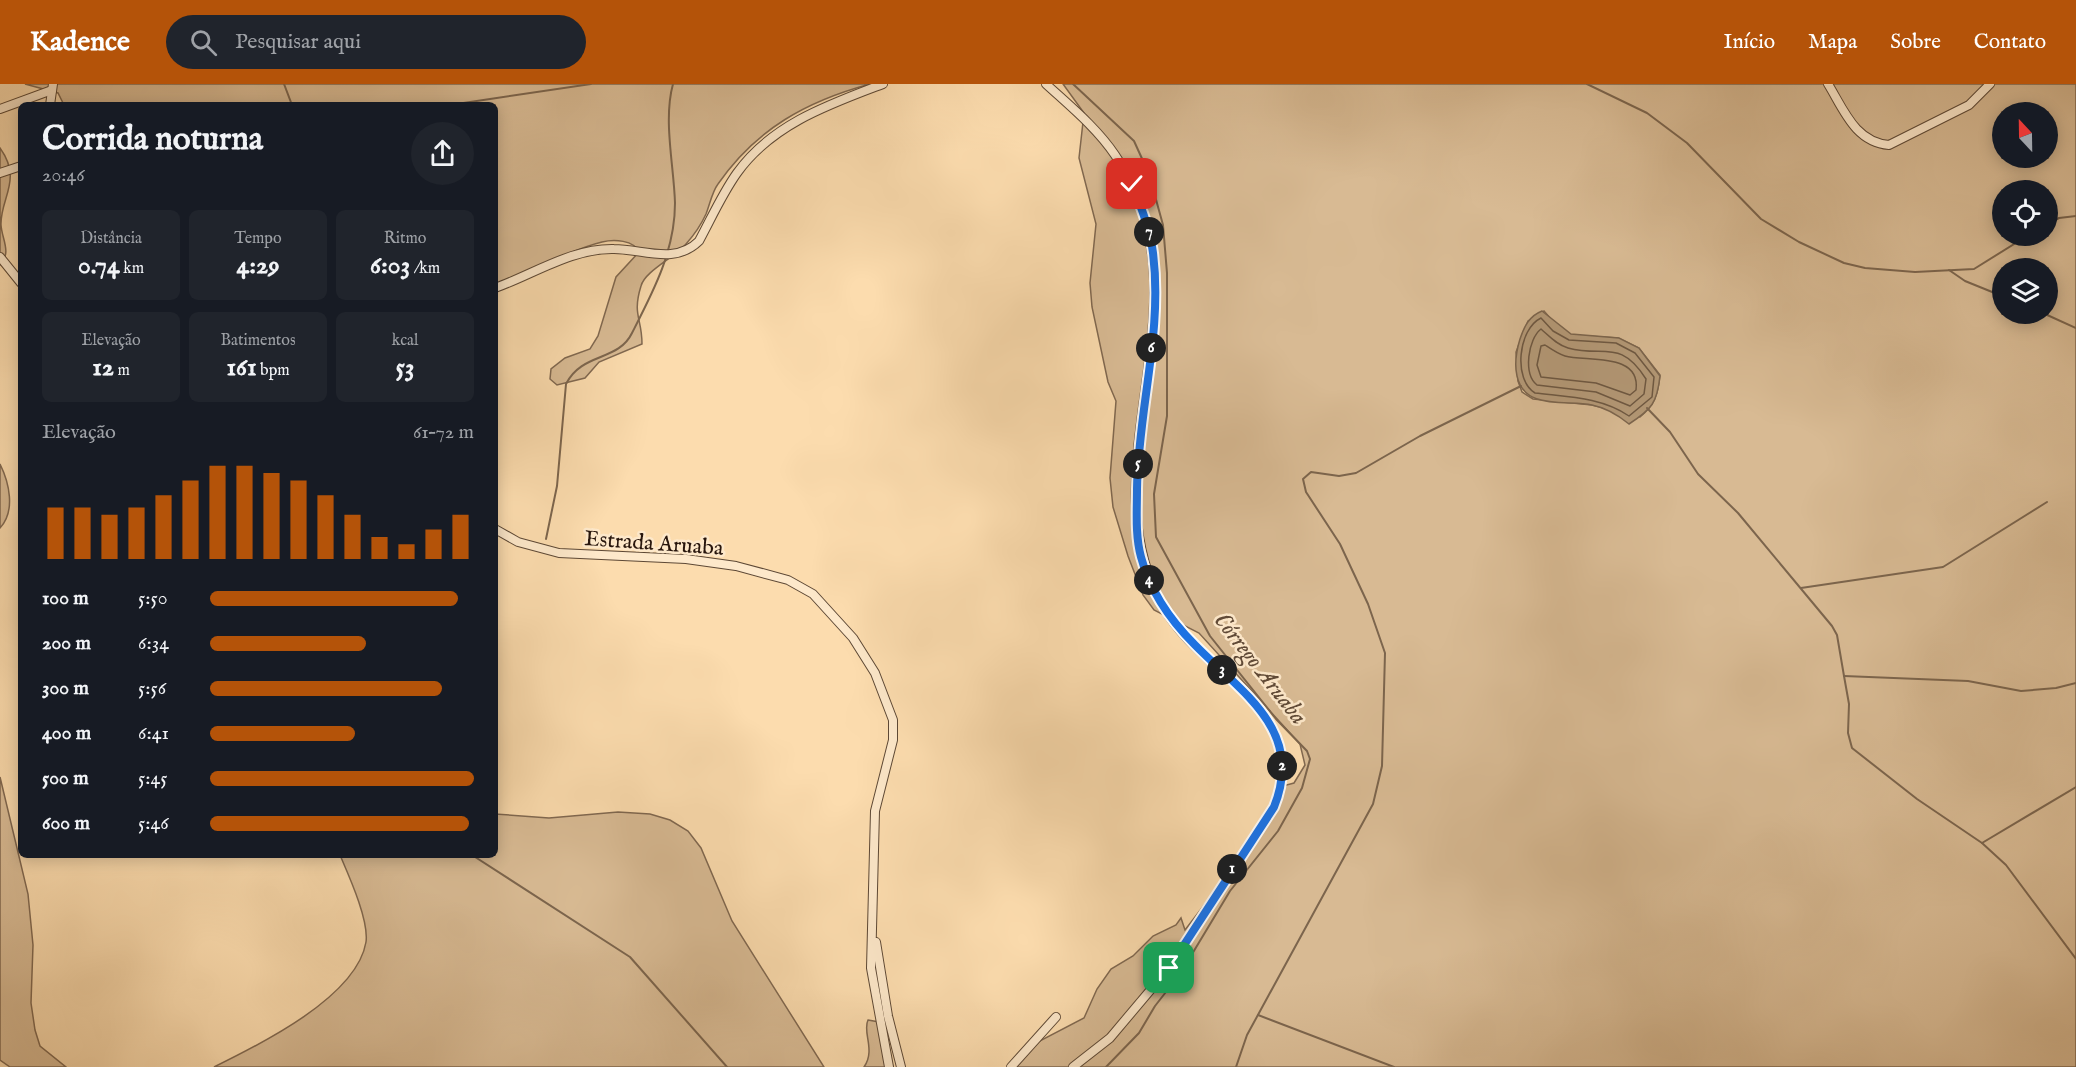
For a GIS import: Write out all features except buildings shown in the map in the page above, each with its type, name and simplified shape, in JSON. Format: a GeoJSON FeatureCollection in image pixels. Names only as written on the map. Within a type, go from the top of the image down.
{"type":"FeatureCollection","features":[{"type":"Feature","properties":{"kind":"street"},"geometry":{"type":"LineString","coordinates":[[498,287],[589,250],[615,249],[679,254],[690,249],[699,241],[737,173],[757,150],[791,124],[826,106],[883,84]]}},
{"type":"Feature","properties":{"kind":"street"},"geometry":{"type":"LineString","coordinates":[[1046,84],[1115,154],[1132,184],[1146,219],[1153,254],[1155,323],[1138,446],[1137,530],[1141,556],[1151,585],[1166,611],[1194,644],[1228,675],[1265,718],[1282,750],[1283,779],[1274,807],[1169,968],[1110,1038],[1074,1067]]}},
{"type":"Feature","properties":{"kind":"street"},"geometry":{"type":"LineString","coordinates":[[1828,84],[1852,125],[1866,139],[1889,145],[1969,105],[1990,84]]}},
{"type":"Feature","properties":{"kind":"street"},"geometry":{"type":"LineString","coordinates":[[0,109],[52,87],[50,102]]}},
{"type":"Feature","properties":{"kind":"street"},"geometry":{"type":"LineString","coordinates":[[0,172],[18,167]]}},
{"type":"Feature","properties":{"kind":"street"},"geometry":{"type":"LineString","coordinates":[[0,257],[18,279]]}},
{"type":"Feature","properties":{"kind":"street","name":"Estrada Aruaba"},"geometry":{"type":"LineString","coordinates":[[498,531],[518,542],[559,553],[686,559],[736,566],[788,580],[813,594],[853,638],[875,673],[893,720],[892,740],[875,812],[871,968],[889,1067]]}},
{"type":"Feature","properties":{"kind":"street","name":"Estrada Aruaba"},"geometry":{"type":"LineString","coordinates":[[873,923],[888,1016],[902,1067]]}},
{"type":"Feature","properties":{"kind":"street"},"geometry":{"type":"LineString","coordinates":[[1011,1067],[1056,1017]]}},
{"type":"Feature","properties":{"kind":"shaded area"},"geometry":{"type":"Polygon","coordinates":[[[25,84],[870,84],[825,99],[804,109],[766,133],[749,148],[716,187],[704,218],[692,237],[644,280],[637,304],[642,344],[599,362],[585,378],[557,385],[550,379],[551,369],[565,358],[590,349],[598,336],[616,277],[639,252],[633,245],[623,241],[602,242],[562,256],[498,287],[498,102],[62,102],[58,93],[25,84]]]}},
{"type":"Feature","properties":{"kind":"shaded area"},"geometry":{"type":"Polygon","coordinates":[[[1063,84],[2076,84],[2076,1067],[1011,1067],[1030,1046],[1084,1018],[1097,989],[1111,969],[1133,956],[1153,936],[1176,925],[1181,918],[1185,930],[1271,818],[1280,782],[1283,786],[1294,783],[1305,765],[1300,744],[1199,633],[1154,610],[1143,595],[1128,556],[1113,507],[1110,478],[1116,401],[1108,382],[1092,307],[1090,283],[1096,224],[1079,158],[1084,113],[1063,84]],[[1544,311],[1528,321],[1516,352],[1518,381],[1522,392],[1533,399],[1592,405],[1640,417],[1649,408],[1657,394],[1660,375],[1639,348],[1618,338],[1571,335],[1557,326],[1544,311]]]}},
{"type":"Feature","properties":{"kind":"shaded area"},"geometry":{"type":"Polygon","coordinates":[[[0,148],[7,159],[10,179],[1,225],[6,251],[0,265],[0,148]]]}},
{"type":"Feature","properties":{"kind":"shaded area"},"geometry":{"type":"Polygon","coordinates":[[[0,464],[8,488],[9,505],[5,521],[0,528],[0,464]]]}},
{"type":"Feature","properties":{"kind":"shaded area"},"geometry":{"type":"Polygon","coordinates":[[[0,777],[28,894],[33,945],[31,1003],[35,1030],[40,1046],[66,1067],[10,1067],[0,1060],[0,777]]]}},
{"type":"Feature","properties":{"kind":"shaded area"},"geometry":{"type":"Polygon","coordinates":[[[618,812],[650,814],[670,820],[688,831],[701,848],[732,921],[824,1067],[214,1067],[304,1017],[345,982],[359,962],[366,942],[366,933],[358,898],[341,858],[498,858],[498,814],[549,818],[618,812]]]}},
{"type":"Feature","properties":{"kind":"shaded area"},"geometry":{"type":"Polygon","coordinates":[[[868,1020],[879,1022],[893,1067],[864,1067],[869,1054],[868,1020]]]}},
{"type":"Feature","properties":{"kind":"water"},"geometry":{"type":"Polygon","coordinates":[[[1542,311],[1571,334],[1619,338],[1639,348],[1660,376],[1655,399],[1648,409],[1629,424],[1612,412],[1597,406],[1547,401],[1528,394],[1521,387],[1517,376],[1517,353],[1525,326],[1530,319],[1542,311]]]}},
{"type":"Feature","properties":{"kind":"waterway"},"geometry":{"type":"LineString","coordinates":[[284,84],[291,102]]}},
{"type":"Feature","properties":{"kind":"waterway"},"geometry":{"type":"LineString","coordinates":[[470,102],[591,84]]}},
{"type":"Feature","properties":{"kind":"waterway"},"geometry":{"type":"LineString","coordinates":[[546,539],[557,486],[566,384],[581,367],[618,349],[626,342],[648,302],[667,254],[674,221],[675,203],[669,128],[673,84]]}},
{"type":"Feature","properties":{"kind":"waterway","name":"Córrego Aruaba"},"geometry":{"type":"LineString","coordinates":[[1073,84],[1134,141],[1149,174],[1163,225],[1167,273],[1167,416],[1154,494],[1156,537],[1210,636],[1276,719],[1307,751],[1310,759],[1302,788],[1278,831],[1230,891],[1180,974],[1155,1006],[1139,1033],[1106,1067]]}},
{"type":"Feature","properties":{"kind":"waterway"},"geometry":{"type":"LineString","coordinates":[[1587,84],[1647,113],[1687,143],[1761,219],[1799,242],[1844,263],[1865,268],[1915,272],[1974,269],[2011,246]]}},
{"type":"Feature","properties":{"kind":"waterway"},"geometry":{"type":"LineString","coordinates":[[2058,219],[2076,216]]}},
{"type":"Feature","properties":{"kind":"waterway"},"geometry":{"type":"LineString","coordinates":[[1949,270],[1965,281],[1992,292]]}},
{"type":"Feature","properties":{"kind":"waterway"},"geometry":{"type":"LineString","coordinates":[[2058,320],[2076,328]]}},
{"type":"Feature","properties":{"kind":"waterway"},"geometry":{"type":"LineString","coordinates":[[1236,1067],[1247,1035],[1373,804],[1382,766],[1385,653],[1368,604],[1340,544],[1306,492],[1303,479],[1311,472],[1339,476],[1356,473],[1420,436],[1521,386]]}},
{"type":"Feature","properties":{"kind":"waterway"},"geometry":{"type":"LineString","coordinates":[[1647,408],[1670,432],[1698,474],[1738,513],[1832,626],[1837,635],[1849,704],[1848,733],[1852,748],[1917,799],[1982,843],[2006,865],[2076,959]]}},
{"type":"Feature","properties":{"kind":"waterway"},"geometry":{"type":"LineString","coordinates":[[1801,588],[1943,567],[2047,502]]}},
{"type":"Feature","properties":{"kind":"waterway"},"geometry":{"type":"LineString","coordinates":[[1844,676],[1968,681],[2021,691],[2056,688],[2076,683]]}},
{"type":"Feature","properties":{"kind":"waterway"},"geometry":{"type":"LineString","coordinates":[[1982,843],[2076,787]]}},
{"type":"Feature","properties":{"kind":"waterway"},"geometry":{"type":"LineString","coordinates":[[477,858],[630,957],[727,1067]]}},
{"type":"Feature","properties":{"kind":"waterway"},"geometry":{"type":"LineString","coordinates":[[1258,1015],[1394,1067]]}},
{"type":"Feature","properties":{"kind":"route"},"geometry":{"type":"LineString","coordinates":[[1132,184],[1146,219],[1153,254],[1155,323],[1138,446],[1137,530],[1141,556],[1151,585],[1166,611],[1194,644],[1228,675],[1265,718],[1282,750],[1283,779],[1274,807],[1211,899],[1169,968]]}}]}
